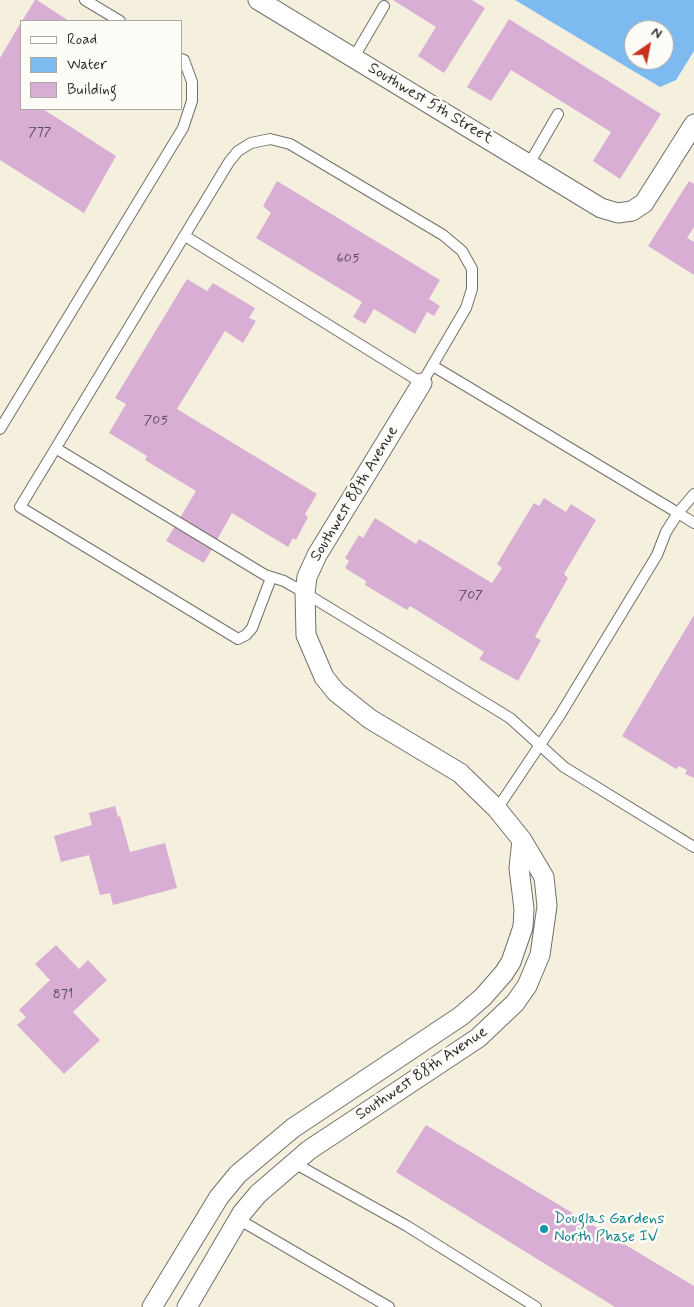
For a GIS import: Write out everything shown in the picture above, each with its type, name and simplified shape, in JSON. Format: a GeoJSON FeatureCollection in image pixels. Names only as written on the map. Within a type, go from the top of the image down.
{"type":"FeatureCollection","features":[{"type":"Feature","properties":{"kind":"street","name":"Southwest 5th Street"},"geometry":{"type":"LineString","coordinates":[[258,0],[601,208],[618,213],[632,211],[644,203],[691,136]]}},
{"type":"Feature","properties":{"kind":"street","name":"Southwest 88th Avenue"},"geometry":{"type":"LineString","coordinates":[[187,1307],[238,1219],[258,1194],[309,1150],[478,1038],[496,1022],[527,986],[534,972],[543,942],[547,906],[544,877],[522,840],[497,809],[460,773],[370,719],[336,692],[324,677],[306,634],[305,592],[307,576],[317,556],[422,383]]}},
{"type":"Feature","properties":{"kind":"street","name":"Southwest 88th Avenue"},"geometry":{"type":"LineString","coordinates":[[152,1307],[219,1197],[238,1174],[278,1139],[461,1016],[504,973],[520,939],[524,908],[518,868],[522,840]]}},
{"type":"Feature","properties":{"kind":"street"},"geometry":{"type":"LineString","coordinates":[[520,939],[543,942]]}},
{"type":"Feature","properties":{"kind":"street"},"geometry":{"type":"LineString","coordinates":[[278,1139],[294,1162]]}},
{"type":"Feature","properties":{"kind":"lane"},"geometry":{"type":"LineString","coordinates":[[85,0],[118,20]]}},
{"type":"Feature","properties":{"kind":"lane"},"geometry":{"type":"LineString","coordinates":[[354,57],[384,6]]}},
{"type":"Feature","properties":{"kind":"lane"},"geometry":{"type":"LineString","coordinates":[[0,429],[183,128],[192,101],[192,82],[182,59]]}},
{"type":"Feature","properties":{"kind":"lane"},"geometry":{"type":"LineString","coordinates":[[529,164],[558,114]]}},
{"type":"Feature","properties":{"kind":"lane"},"geometry":{"type":"LineString","coordinates":[[184,236],[422,383],[466,308],[472,289],[472,270],[462,251],[443,235],[290,144],[270,139],[251,143],[238,151],[229,162],[184,236],[57,449],[20,507],[238,639],[246,636],[252,628],[271,578]]}},
{"type":"Feature","properties":{"kind":"lane"},"geometry":{"type":"LineString","coordinates":[[433,366],[694,523]]}},
{"type":"Feature","properties":{"kind":"lane"},"geometry":{"type":"LineString","coordinates":[[57,449],[271,578],[284,581],[305,592],[510,718],[541,744],[564,767],[694,847]]}},
{"type":"Feature","properties":{"kind":"lane"},"geometry":{"type":"LineString","coordinates":[[497,809],[541,744],[657,555],[666,532],[678,512],[694,494]]}},
{"type":"Feature","properties":{"kind":"lane"},"geometry":{"type":"LineString","coordinates":[[294,1162],[406,1226],[536,1307]]}},
{"type":"Feature","properties":{"kind":"lane"},"geometry":{"type":"LineString","coordinates":[[238,1219],[390,1307]]}},
{"type":"Feature","properties":{"kind":"water"},"geometry":{"type":"Polygon","coordinates":[[[515,0],[694,0],[694,51],[676,80],[660,87],[632,70],[674,70],[674,20],[624,20],[624,65],[515,0]]]}},
{"type":"Feature","properties":{"kind":"building"},"geometry":{"type":"Polygon","coordinates":[[[35,0],[37,0],[67,20],[23,20],[35,0]]]}},
{"type":"Feature","properties":{"kind":"building"},"geometry":{"type":"Polygon","coordinates":[[[393,0],[472,0],[485,8],[444,73],[418,56],[436,27],[393,0]]]}},
{"type":"Feature","properties":{"kind":"building"},"geometry":{"type":"Polygon","coordinates":[[[509,19],[661,114],[620,179],[593,161],[611,132],[511,70],[491,101],[467,87],[509,19]]]}},
{"type":"Feature","properties":{"kind":"building"},"geometry":{"type":"Polygon","coordinates":[[[20,24],[20,110],[45,110],[116,156],[84,213],[0,160],[0,58],[20,24]]]}},
{"type":"Feature","properties":{"kind":"building"},"geometry":{"type":"Polygon","coordinates":[[[277,181],[440,280],[429,299],[440,306],[434,316],[427,312],[415,334],[374,309],[365,324],[353,317],[362,302],[256,238],[271,213],[263,206],[277,181]]]}},
{"type":"Feature","properties":{"kind":"building"},"geometry":{"type":"Polygon","coordinates":[[[689,181],[694,184],[694,227],[687,238],[694,242],[694,275],[648,246],[689,181]]]}},
{"type":"Feature","properties":{"kind":"building"},"geometry":{"type":"Polygon","coordinates":[[[187,279],[207,291],[213,283],[255,308],[249,318],[256,321],[243,343],[225,331],[177,409],[317,494],[305,514],[308,517],[296,540],[293,538],[288,547],[232,513],[204,563],[166,541],[196,491],[145,460],[147,456],[109,433],[126,404],[115,398],[187,279]]]}},
{"type":"Feature","properties":{"kind":"building"},"geometry":{"type":"Polygon","coordinates":[[[544,498],[566,512],[571,504],[596,520],[564,574],[568,578],[535,637],[541,640],[518,681],[479,659],[484,652],[410,606],[407,610],[365,585],[366,581],[345,568],[349,561],[345,558],[359,535],[363,538],[375,518],[416,544],[419,539],[492,583],[502,568],[497,564],[534,503],[539,506],[544,498]]]}},
{"type":"Feature","properties":{"kind":"building"},"geometry":{"type":"Polygon","coordinates":[[[694,615],[694,778],[685,774],[687,770],[679,766],[676,769],[622,736],[694,615]]]}},
{"type":"Feature","properties":{"kind":"building"},"geometry":{"type":"Polygon","coordinates":[[[115,806],[118,817],[120,816],[130,852],[165,843],[177,888],[113,905],[110,893],[100,895],[89,855],[61,862],[54,836],[92,825],[89,813],[115,806]]]}},
{"type":"Feature","properties":{"kind":"building"},"geometry":{"type":"Polygon","coordinates":[[[56,945],[79,969],[88,960],[107,980],[73,1012],[100,1040],[64,1074],[17,1025],[26,1017],[19,1010],[50,980],[35,964],[56,945]]]}},
{"type":"Feature","properties":{"kind":"building","name":"Douglas Gardens North Phase IV"},"geometry":{"type":"Polygon","coordinates":[[[426,1125],[694,1286],[694,1307],[615,1307],[396,1172],[426,1125]]]}},
{"type":"Feature","properties":{"kind":"place","name":"Douglas Gardens North Phase IV"},"geometry":{"type":"Point","coordinates":[544,1229]}}]}
